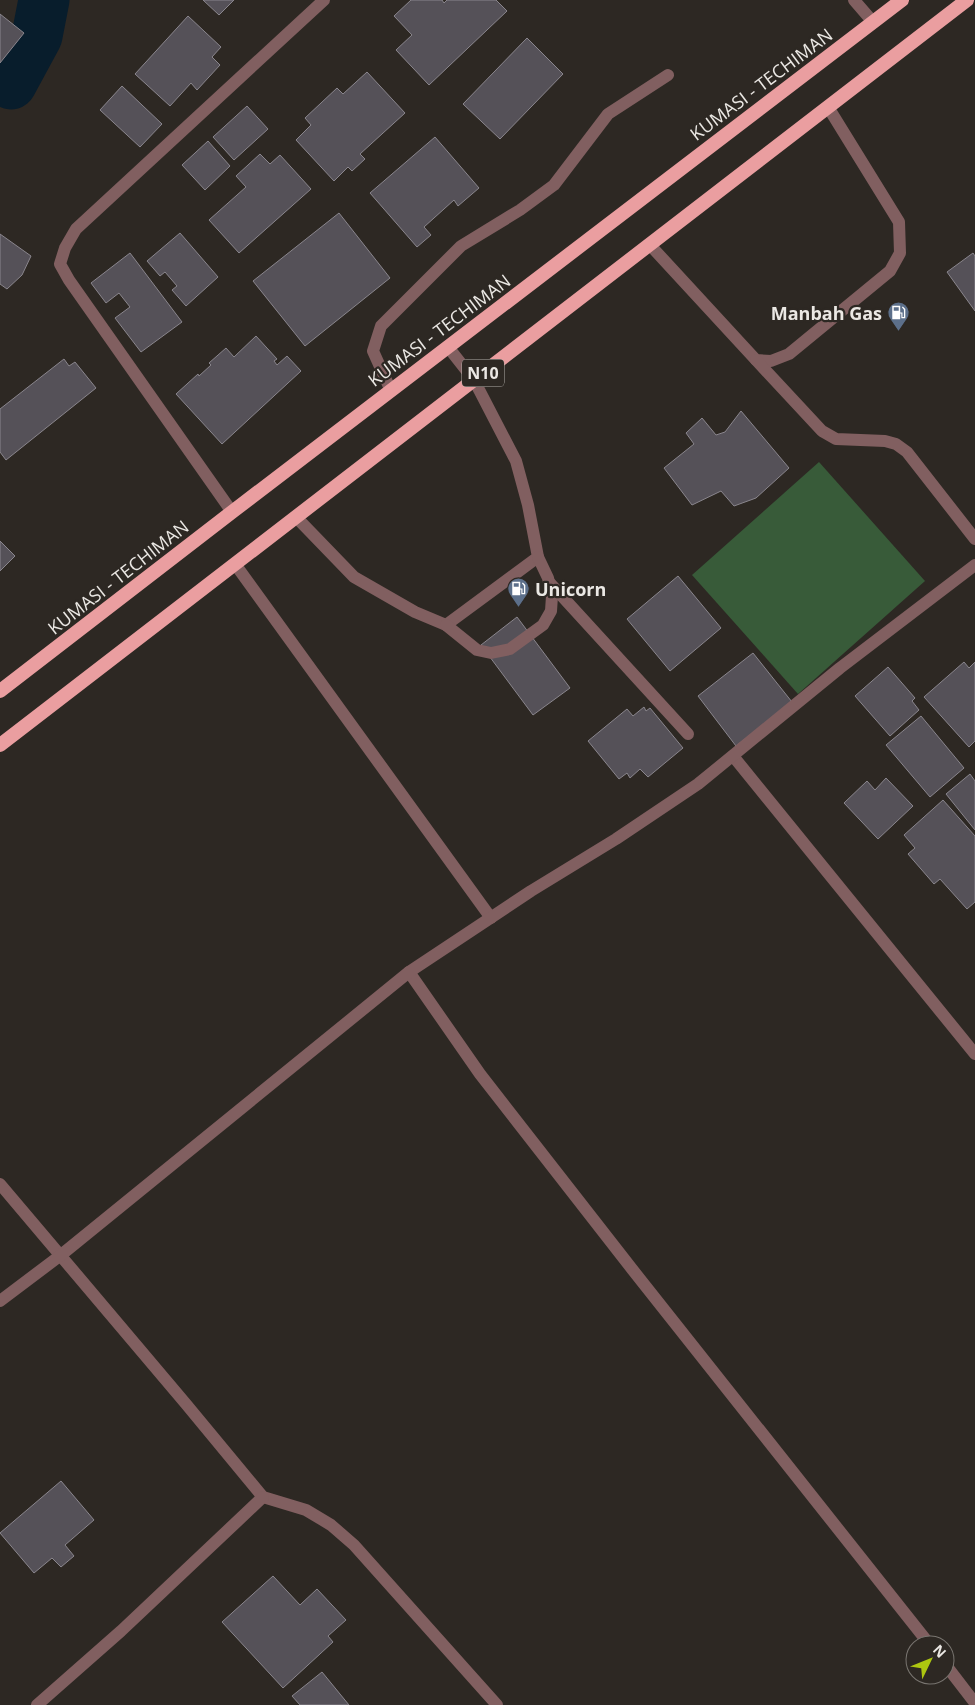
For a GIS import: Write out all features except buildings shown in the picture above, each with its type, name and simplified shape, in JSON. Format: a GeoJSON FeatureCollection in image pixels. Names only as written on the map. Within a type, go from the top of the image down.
{"type":"FeatureCollection","features":[{"type":"Feature","properties":{"kind":"highway","name":"KUMASI - TECHIMAN"},"geometry":{"type":"LineString","coordinates":[[0,691],[902,0]]}},
{"type":"Feature","properties":{"kind":"highway","name":"N10"},"geometry":{"type":"LineString","coordinates":[[0,745],[967,0]]}},
{"type":"Feature","properties":{"kind":"street"},"geometry":{"type":"LineString","coordinates":[[232,512],[69,280],[60,264],[64,248],[76,229],[324,0]]}},
{"type":"Feature","properties":{"kind":"street"},"geometry":{"type":"LineString","coordinates":[[854,0],[874,22]]}},
{"type":"Feature","properties":{"kind":"street"},"geometry":{"type":"LineString","coordinates":[[390,391],[372,351],[381,326],[461,246],[520,210],[554,184],[608,114],[668,74]]}},
{"type":"Feature","properties":{"kind":"street"},"geometry":{"type":"LineString","coordinates":[[756,360],[771,361],[789,354],[890,271],[900,253],[899,222],[828,107]]}},
{"type":"Feature","properties":{"kind":"street"},"geometry":{"type":"LineString","coordinates":[[650,245],[822,431],[836,439],[885,441],[896,444],[907,452],[975,539]]}},
{"type":"Feature","properties":{"kind":"street"},"geometry":{"type":"LineString","coordinates":[[296,517],[354,577],[415,612],[446,625],[477,650],[490,653],[510,649],[543,625],[551,611],[552,596],[549,582],[538,557],[528,505],[516,461],[474,380],[448,347]]}},
{"type":"Feature","properties":{"kind":"street"},"geometry":{"type":"LineString","coordinates":[[446,625],[538,557]]}},
{"type":"Feature","properties":{"kind":"street"},"geometry":{"type":"LineString","coordinates":[[235,564],[491,918]]}},
{"type":"Feature","properties":{"kind":"street"},"geometry":{"type":"LineString","coordinates":[[0,1301],[61,1255],[409,972],[624,834],[698,784],[840,668],[975,565]]}},
{"type":"Feature","properties":{"kind":"street"},"geometry":{"type":"LineString","coordinates":[[549,582],[688,734]]}},
{"type":"Feature","properties":{"kind":"street"},"geometry":{"type":"LineString","coordinates":[[733,756],[975,1054]]}},
{"type":"Feature","properties":{"kind":"street"},"geometry":{"type":"LineString","coordinates":[[409,972],[480,1074],[922,1635]]}},
{"type":"Feature","properties":{"kind":"street"},"geometry":{"type":"LineString","coordinates":[[0,1184],[263,1497],[306,1510],[331,1524],[354,1545],[497,1705]]}},
{"type":"Feature","properties":{"kind":"street"},"geometry":{"type":"LineString","coordinates":[[37,1705],[120,1632],[263,1497]]}},
{"type":"Feature","properties":{"kind":"street"},"geometry":{"type":"LineString","coordinates":[[955,1677],[975,1702]]}},
{"type":"Feature","properties":{"kind":"green space"},"geometry":{"type":"Polygon","coordinates":[[[819,462],[925,581],[798,694],[692,575],[819,462]]]}},
{"type":"Feature","properties":{"kind":"waterway"},"geometry":{"type":"LineString","coordinates":[[11,84],[37,36],[44,0]]}},
{"type":"Feature","properties":{"kind":"place","name":"Manbah Gas"},"geometry":{"type":"Point","coordinates":[898,332]}},
{"type":"Feature","properties":{"kind":"place","name":"Unicorn"},"geometry":{"type":"Point","coordinates":[519,608]}}]}
